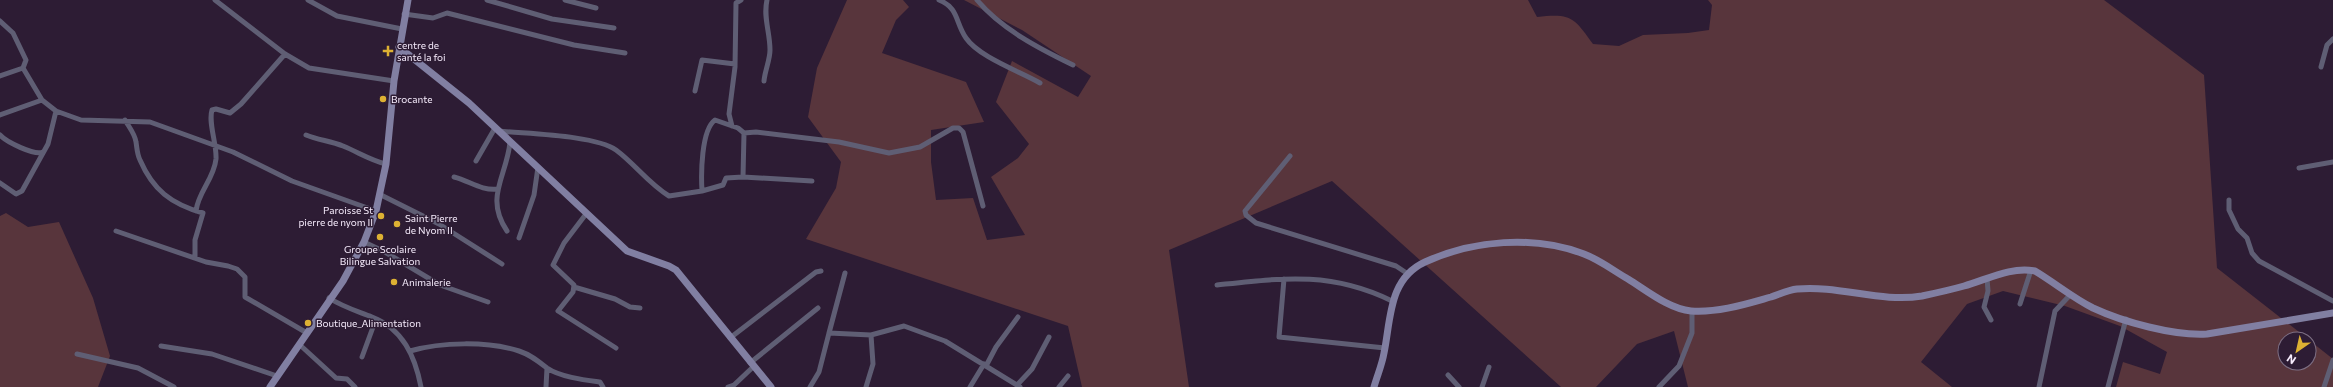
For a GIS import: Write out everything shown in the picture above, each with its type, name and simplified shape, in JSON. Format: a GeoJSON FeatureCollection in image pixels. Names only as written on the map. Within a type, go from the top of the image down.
{"type":"FeatureCollection","features":[{"type":"Feature","properties":{"kind":"street"},"geometry":{"type":"LineString","coordinates":[[215,0],[285,54],[313,70],[394,81]]}},
{"type":"Feature","properties":{"kind":"street"},"geometry":{"type":"LineString","coordinates":[[308,0],[337,16],[402,29]]}},
{"type":"Feature","properties":{"kind":"street"},"geometry":{"type":"LineString","coordinates":[[270,387],[300,345],[329,298],[343,281],[364,242],[376,211],[381,196],[386,164],[394,81],[404,14],[408,0]]}},
{"type":"Feature","properties":{"kind":"street"},"geometry":{"type":"LineString","coordinates":[[487,0],[552,19],[614,28]]}},
{"type":"Feature","properties":{"kind":"street"},"geometry":{"type":"LineString","coordinates":[[566,0],[596,8]]}},
{"type":"Feature","properties":{"kind":"street"},"geometry":{"type":"LineString","coordinates":[[732,126],[728,114],[735,64],[736,3],[741,0]]}},
{"type":"Feature","properties":{"kind":"street"},"geometry":{"type":"LineString","coordinates":[[760,0],[767,0],[765,25],[770,39],[770,52],[765,68],[764,80]]}},
{"type":"Feature","properties":{"kind":"street"},"geometry":{"type":"LineString","coordinates":[[938,0],[949,4],[953,8],[966,38],[977,52],[1017,70],[1040,83]]}},
{"type":"Feature","properties":{"kind":"street"},"geometry":{"type":"LineString","coordinates":[[977,0],[1006,26],[1049,53],[1073,65]]}},
{"type":"Feature","properties":{"kind":"street"},"geometry":{"type":"LineString","coordinates":[[404,14],[433,18],[447,13],[574,44],[625,52]]}},
{"type":"Feature","properties":{"kind":"street"},"geometry":{"type":"LineString","coordinates":[[0,21],[14,33],[26,60],[24,68],[42,100],[56,112],[81,120],[125,120],[150,122],[233,152],[292,181],[376,211]]}},
{"type":"Feature","properties":{"kind":"street"},"geometry":{"type":"LineString","coordinates":[[2321,67],[2327,45],[2333,39]]}},
{"type":"Feature","properties":{"kind":"street"},"geometry":{"type":"LineString","coordinates":[[399,47],[446,84],[538,167],[627,252],[670,266],[676,270],[771,387]]}},
{"type":"Feature","properties":{"kind":"street"},"geometry":{"type":"LineString","coordinates":[[196,211],[198,202],[213,174],[217,147],[212,110],[216,109],[230,113],[241,104],[285,54]]}},
{"type":"Feature","properties":{"kind":"street"},"geometry":{"type":"LineString","coordinates":[[695,91],[702,60],[735,64]]}},
{"type":"Feature","properties":{"kind":"street"},"geometry":{"type":"LineString","coordinates":[[0,76],[24,68]]}},
{"type":"Feature","properties":{"kind":"street"},"geometry":{"type":"LineString","coordinates":[[0,115],[42,100]]}},
{"type":"Feature","properties":{"kind":"street"},"geometry":{"type":"LineString","coordinates":[[0,183],[16,194],[20,193],[48,144],[56,112]]}},
{"type":"Feature","properties":{"kind":"street"},"geometry":{"type":"LineString","coordinates":[[125,120],[136,140],[139,159],[152,181],[166,197],[203,213],[195,240],[194,258]]}},
{"type":"Feature","properties":{"kind":"street"},"geometry":{"type":"LineString","coordinates":[[702,192],[701,162],[710,126],[715,120],[738,128],[744,134],[742,177]]}},
{"type":"Feature","properties":{"kind":"street"},"geometry":{"type":"LineString","coordinates":[[744,134],[756,132],[839,142],[889,153],[920,147],[953,128],[959,128],[963,132],[983,206]]}},
{"type":"Feature","properties":{"kind":"street"},"geometry":{"type":"LineString","coordinates":[[476,161],[497,130]]}},
{"type":"Feature","properties":{"kind":"street"},"geometry":{"type":"LineString","coordinates":[[497,130],[598,143],[616,150],[669,196],[702,192],[723,185],[726,178],[742,177],[812,181]]}},
{"type":"Feature","properties":{"kind":"street"},"geometry":{"type":"LineString","coordinates":[[0,135],[6,141],[35,153],[43,152]]}},
{"type":"Feature","properties":{"kind":"street"},"geometry":{"type":"LineString","coordinates":[[306,135],[321,142],[343,146],[364,158],[386,164]]}},
{"type":"Feature","properties":{"kind":"street"},"geometry":{"type":"LineString","coordinates":[[506,231],[496,209],[498,189],[510,142]]}},
{"type":"Feature","properties":{"kind":"street"},"geometry":{"type":"LineString","coordinates":[[1290,156],[1245,210],[1246,215],[1256,223],[1396,266],[1408,274]]}},
{"type":"Feature","properties":{"kind":"street"},"geometry":{"type":"LineString","coordinates":[[2298,168],[2333,162]]}},
{"type":"Feature","properties":{"kind":"street"},"geometry":{"type":"LineString","coordinates":[[519,238],[534,194],[538,167]]}},
{"type":"Feature","properties":{"kind":"street"},"geometry":{"type":"LineString","coordinates":[[454,177],[466,180],[479,188],[498,189]]}},
{"type":"Feature","properties":{"kind":"street"},"geometry":{"type":"LineString","coordinates":[[381,196],[439,224],[502,264]]}},
{"type":"Feature","properties":{"kind":"street"},"geometry":{"type":"LineString","coordinates":[[2229,200],[2229,210],[2238,229],[2247,238],[2252,253],[2259,261],[2333,301]]}},
{"type":"Feature","properties":{"kind":"street"},"geometry":{"type":"LineString","coordinates":[[586,214],[564,242],[553,265],[572,283],[574,287],[616,299],[630,307],[640,308]]}},
{"type":"Feature","properties":{"kind":"street"},"geometry":{"type":"LineString","coordinates":[[116,231],[194,258],[237,270],[245,277],[245,297],[307,332]]}},
{"type":"Feature","properties":{"kind":"street"},"geometry":{"type":"LineString","coordinates":[[364,242],[385,252],[440,285],[488,302]]}},
{"type":"Feature","properties":{"kind":"street"},"geometry":{"type":"LineString","coordinates":[[1374,387],[1385,348],[1392,301],[1399,285],[1408,274],[1423,262],[1475,245],[1514,243],[1549,245],[1587,255],[1675,306],[1692,311],[1733,307],[1793,289],[1808,288],[1876,295],[1920,296],[1964,286],[2000,274],[2031,270],[2092,308],[2163,331],[2193,335],[2333,313]]}},
{"type":"Feature","properties":{"kind":"street"},"geometry":{"type":"LineString","coordinates":[[2020,304],[2031,270]]}},
{"type":"Feature","properties":{"kind":"street"},"geometry":{"type":"LineString","coordinates":[[730,338],[810,277],[821,271]]}},
{"type":"Feature","properties":{"kind":"street"},"geometry":{"type":"LineString","coordinates":[[810,387],[819,372],[845,273]]}},
{"type":"Feature","properties":{"kind":"street"},"geometry":{"type":"LineString","coordinates":[[1217,284],[1300,278],[1338,281],[1372,291],[1392,301]]}},
{"type":"Feature","properties":{"kind":"street"},"geometry":{"type":"LineString","coordinates":[[1987,278],[1988,291],[1984,307],[1991,320]]}},
{"type":"Feature","properties":{"kind":"street"},"geometry":{"type":"LineString","coordinates":[[1284,279],[1279,337],[1385,348]]}},
{"type":"Feature","properties":{"kind":"street"},"geometry":{"type":"LineString","coordinates":[[574,287],[573,292],[558,313],[616,348]]}},
{"type":"Feature","properties":{"kind":"street"},"geometry":{"type":"LineString","coordinates":[[2039,387],[2055,311],[2071,294]]}},
{"type":"Feature","properties":{"kind":"street"},"geometry":{"type":"LineString","coordinates":[[329,298],[343,306],[376,319],[397,332],[410,350],[416,364],[421,387]]}},
{"type":"Feature","properties":{"kind":"street"},"geometry":{"type":"LineString","coordinates":[[728,387],[734,385],[752,365],[818,308]]}},
{"type":"Feature","properties":{"kind":"street"},"geometry":{"type":"LineString","coordinates":[[1659,387],[1679,366],[1692,333],[1692,311]]}},
{"type":"Feature","properties":{"kind":"street"},"geometry":{"type":"LineString","coordinates":[[970,387],[1018,317]]}},
{"type":"Feature","properties":{"kind":"street"},"geometry":{"type":"LineString","coordinates":[[362,357],[376,319]]}},
{"type":"Feature","properties":{"kind":"street"},"geometry":{"type":"LineString","coordinates":[[2108,387],[2126,319]]}},
{"type":"Feature","properties":{"kind":"street"},"geometry":{"type":"LineString","coordinates":[[829,333],[871,334],[904,326],[945,341],[1019,386],[1032,369],[1049,338]]}},
{"type":"Feature","properties":{"kind":"street"},"geometry":{"type":"LineString","coordinates":[[866,387],[873,364],[871,334]]}},
{"type":"Feature","properties":{"kind":"street"},"geometry":{"type":"LineString","coordinates":[[300,345],[336,378],[347,379],[355,387]]}},
{"type":"Feature","properties":{"kind":"street"},"geometry":{"type":"LineString","coordinates":[[410,350],[438,345],[482,345],[520,351],[540,360],[547,368],[577,379],[600,382],[603,387]]}},
{"type":"Feature","properties":{"kind":"street"},"geometry":{"type":"LineString","coordinates":[[161,346],[212,354],[277,376]]}},
{"type":"Feature","properties":{"kind":"street"},"geometry":{"type":"LineString","coordinates":[[77,354],[138,368],[174,387]]}},
{"type":"Feature","properties":{"kind":"street"},"geometry":{"type":"LineString","coordinates":[[2324,387],[2333,360]]}},
{"type":"Feature","properties":{"kind":"street"},"geometry":{"type":"LineString","coordinates":[[1482,387],[1489,367]]}},
{"type":"Feature","properties":{"kind":"street"},"geometry":{"type":"LineString","coordinates":[[546,387],[547,368]]}},
{"type":"Feature","properties":{"kind":"street"},"geometry":{"type":"LineString","coordinates":[[1448,375],[1459,387]]}},
{"type":"Feature","properties":{"kind":"street"},"geometry":{"type":"LineString","coordinates":[[1060,387],[1068,376]]}},
{"type":"Feature","properties":{"kind":"shaded area"},"geometry":{"type":"Polygon","coordinates":[[[847,0],[903,0],[909,7],[896,20],[882,53],[966,82],[984,122],[931,130],[931,162],[936,200],[973,198],[987,240],[1025,235],[991,177],[1018,158],[1029,144],[996,102],[1012,61],[1078,97],[1091,76],[1022,30],[964,0],[1528,0],[1537,17],[1558,16],[1571,19],[1581,28],[1593,44],[1619,46],[1643,35],[1688,33],[1709,30],[1712,5],[1708,0],[2104,0],[2204,75],[2217,268],[2298,331],[2277,331],[2277,371],[2317,371],[2317,346],[2333,359],[2333,387],[2116,387],[2123,362],[2160,374],[2167,352],[2120,326],[2065,306],[2003,291],[1967,304],[1921,362],[1952,387],[1688,387],[1674,331],[1637,344],[1596,387],[1561,387],[1332,181],[1169,250],[1189,387],[1082,387],[1068,326],[806,239],[836,188],[841,162],[808,117],[817,68],[847,0]]]}},
{"type":"Feature","properties":{"kind":"shaded area"},"geometry":{"type":"Polygon","coordinates":[[[6,213],[28,227],[59,222],[93,298],[110,356],[98,387],[0,387],[0,216],[6,213]]]}},
{"type":"Feature","properties":{"kind":"place","name":"centre de santé la foi"},"geometry":{"type":"Point","coordinates":[388,51]}},
{"type":"Feature","properties":{"kind":"place","name":"Brocante"},"geometry":{"type":"Point","coordinates":[383,99]}},
{"type":"Feature","properties":{"kind":"place","name":"Paroisse St pierre de nyom II"},"geometry":{"type":"Point","coordinates":[381,216]}},
{"type":"Feature","properties":{"kind":"place","name":"Saint Pierre de Nyom II"},"geometry":{"type":"Point","coordinates":[397,224]}},
{"type":"Feature","properties":{"kind":"place","name":"Groupe Scolaire Bilingue Salvation"},"geometry":{"type":"Point","coordinates":[380,237]}},
{"type":"Feature","properties":{"kind":"place","name":"Animalerie"},"geometry":{"type":"Point","coordinates":[394,282]}},
{"type":"Feature","properties":{"kind":"place","name":"Boutique_Alimentation"},"geometry":{"type":"Point","coordinates":[308,323]}}]}
